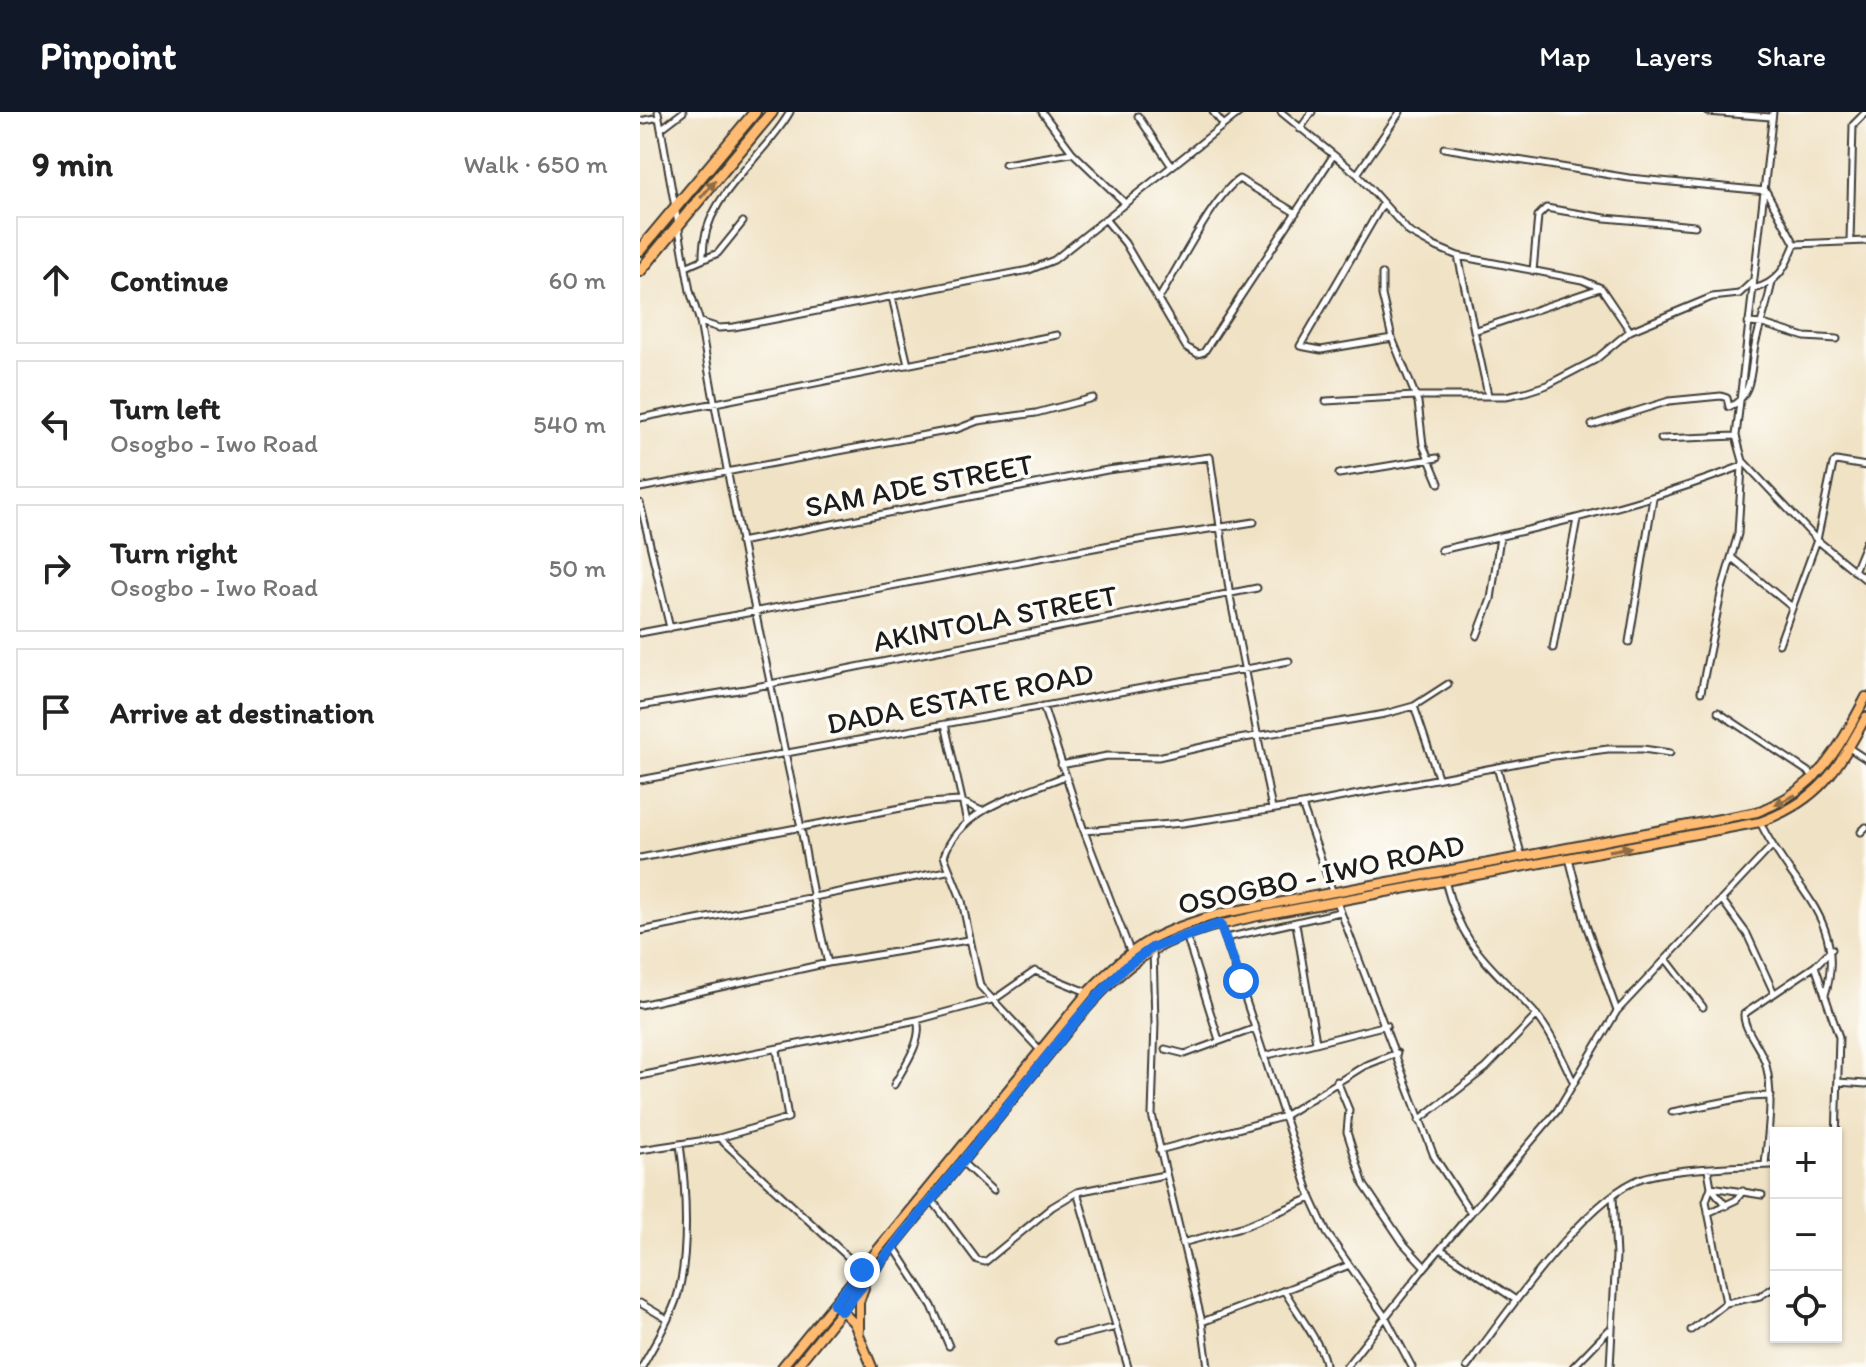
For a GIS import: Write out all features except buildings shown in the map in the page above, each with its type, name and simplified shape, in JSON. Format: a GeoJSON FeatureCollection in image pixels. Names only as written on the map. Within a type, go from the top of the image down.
{"type":"FeatureCollection","features":[{"type":"Feature","properties":{"kind":"highway"},"geometry":{"type":"LineString","coordinates":[[642,244],[755,112]]}},
{"type":"Feature","properties":{"kind":"highway"},"geometry":{"type":"LineString","coordinates":[[640,271],[772,112]]}},
{"type":"Feature","properties":{"kind":"main road","name":"OSOGBO - IWO ROAD"},"geometry":{"type":"LineString","coordinates":[[796,1367],[1099,994],[1124,968],[1152,948],[1220,924],[1335,897],[1757,812],[1787,800],[1816,777],[1866,697]]}},
{"type":"Feature","properties":{"kind":"main road","name":"OSOGBO - IWO ROAD"},"geometry":{"type":"LineString","coordinates":[[782,1367],[1088,992],[1130,951],[1165,931],[1190,922],[1445,881],[1760,822],[1803,804],[1828,780],[1866,717]]}},
{"type":"Feature","properties":{"kind":"main road"},"geometry":{"type":"LineString","coordinates":[[859,1334],[859,1302],[868,1279]]}},
{"type":"Feature","properties":{"kind":"main road"},"geometry":{"type":"LineString","coordinates":[[834,1304],[859,1334],[872,1367]]}},
{"type":"Feature","properties":{"kind":"street"},"geometry":{"type":"LineString","coordinates":[[662,128],[683,112]]}},
{"type":"Feature","properties":{"kind":"street"},"geometry":{"type":"LineString","coordinates":[[703,257],[703,238],[719,203],[790,112]]}},
{"type":"Feature","properties":{"kind":"street"},"geometry":{"type":"LineString","coordinates":[[1042,112],[1072,152],[1124,202]]}},
{"type":"Feature","properties":{"kind":"street"},"geometry":{"type":"LineString","coordinates":[[1213,112],[1222,123]]}},
{"type":"Feature","properties":{"kind":"street"},"geometry":{"type":"LineString","coordinates":[[700,322],[719,328],[734,327],[1029,270],[1067,252],[1124,202],[1240,112]]}},
{"type":"Feature","properties":{"kind":"street"},"geometry":{"type":"LineString","coordinates":[[1281,112],[1357,174],[1409,232],[1458,256],[1601,288],[1630,331]]}},
{"type":"Feature","properties":{"kind":"street"},"geometry":{"type":"LineString","coordinates":[[1300,129],[1312,112]]}},
{"type":"Feature","properties":{"kind":"street"},"geometry":{"type":"LineString","coordinates":[[1357,174],[1400,112]]}},
{"type":"Feature","properties":{"kind":"street"},"geometry":{"type":"LineString","coordinates":[[1701,692],[1742,510],[1743,464],[1736,436],[1766,191],[1772,115],[1708,112]]}},
{"type":"Feature","properties":{"kind":"street"},"geometry":{"type":"LineString","coordinates":[[1850,241],[1853,125],[1866,112]]}},
{"type":"Feature","properties":{"kind":"street"},"geometry":{"type":"LineString","coordinates":[[640,121],[659,115],[662,128],[690,291],[700,322],[740,542],[801,825],[811,898],[828,963]]}},
{"type":"Feature","properties":{"kind":"street"},"geometry":{"type":"LineString","coordinates":[[1138,116],[1171,165]]}},
{"type":"Feature","properties":{"kind":"street"},"geometry":{"type":"LineString","coordinates":[[1444,148],[1629,178],[1766,191]]}},
{"type":"Feature","properties":{"kind":"street"},"geometry":{"type":"LineString","coordinates":[[1005,164],[1072,152]]}},
{"type":"Feature","properties":{"kind":"street"},"geometry":{"type":"LineString","coordinates":[[1105,219],[1125,243],[1186,347],[1195,353],[1204,352],[1334,156]]}},
{"type":"Feature","properties":{"kind":"street"},"geometry":{"type":"LineString","coordinates":[[1158,300],[1233,182],[1239,179],[1252,184],[1296,213]]}},
{"type":"Feature","properties":{"kind":"street"},"geometry":{"type":"LineString","coordinates":[[1766,191],[1795,244]]}},
{"type":"Feature","properties":{"kind":"street"},"geometry":{"type":"LineString","coordinates":[[1382,205],[1300,346],[1321,350],[1392,338]]}},
{"type":"Feature","properties":{"kind":"street"},"geometry":{"type":"LineString","coordinates":[[1533,271],[1538,216],[1546,208],[1605,218],[1695,226]]}},
{"type":"Feature","properties":{"kind":"street"},"geometry":{"type":"LineString","coordinates":[[688,266],[725,247],[743,222]]}},
{"type":"Feature","properties":{"kind":"street"},"geometry":{"type":"LineString","coordinates":[[1795,244],[1866,241]]}},
{"type":"Feature","properties":{"kind":"street"},"geometry":{"type":"LineString","coordinates":[[1753,289],[1772,282],[1786,266],[1795,244]]}},
{"type":"Feature","properties":{"kind":"street"},"geometry":{"type":"LineString","coordinates":[[1458,256],[1488,396]]}},
{"type":"Feature","properties":{"kind":"street"},"geometry":{"type":"LineString","coordinates":[[1382,274],[1382,295],[1392,338],[1415,396],[1429,460],[1439,483]]}},
{"type":"Feature","properties":{"kind":"street"},"geometry":{"type":"LineString","coordinates":[[1739,294],[1753,281]]}},
{"type":"Feature","properties":{"kind":"street"},"geometry":{"type":"LineString","coordinates":[[1592,425],[1669,401],[1721,396],[1727,398],[1729,407],[1740,402],[1750,382],[1755,344],[1763,324],[1772,282]]}},
{"type":"Feature","properties":{"kind":"street"},"geometry":{"type":"LineString","coordinates":[[1474,331],[1601,288]]}},
{"type":"Feature","properties":{"kind":"street"},"geometry":{"type":"LineString","coordinates":[[1326,401],[1415,396],[1506,396],[1547,385],[1595,360],[1630,331],[1712,297],[1739,294],[1752,298]]}},
{"type":"Feature","properties":{"kind":"street"},"geometry":{"type":"LineString","coordinates":[[892,297],[908,365]]}},
{"type":"Feature","properties":{"kind":"street"},"geometry":{"type":"LineString","coordinates":[[1748,323],[1763,324],[1805,337],[1837,339]]}},
{"type":"Feature","properties":{"kind":"street"},"geometry":{"type":"LineString","coordinates":[[640,418],[1057,335]]}},
{"type":"Feature","properties":{"kind":"street"},"geometry":{"type":"LineString","coordinates":[[640,488],[957,429],[978,421],[1036,413],[1093,398]]}},
{"type":"Feature","properties":{"kind":"street"},"geometry":{"type":"LineString","coordinates":[[1661,439],[1736,436]]}},
{"type":"Feature","properties":{"kind":"street","name":"SAM ADE STREET"},"geometry":{"type":"LineString","coordinates":[[740,542],[1107,470],[1210,457],[1220,526]]}},
{"type":"Feature","properties":{"kind":"street"},"geometry":{"type":"LineString","coordinates":[[1339,474],[1437,458]]}},
{"type":"Feature","properties":{"kind":"street"},"geometry":{"type":"LineString","coordinates":[[1779,644],[1817,540],[1833,464],[1836,461],[1866,466]]}},
{"type":"Feature","properties":{"kind":"street"},"geometry":{"type":"LineString","coordinates":[[1441,550],[1653,498],[1743,464]]}},
{"type":"Feature","properties":{"kind":"street"},"geometry":{"type":"LineString","coordinates":[[1743,464],[1817,540],[1866,580]]}},
{"type":"Feature","properties":{"kind":"street"},"geometry":{"type":"LineString","coordinates":[[1629,642],[1653,498]]}},
{"type":"Feature","properties":{"kind":"street"},"geometry":{"type":"LineString","coordinates":[[640,503],[670,628]]}},
{"type":"Feature","properties":{"kind":"street"},"geometry":{"type":"LineString","coordinates":[[1553,648],[1577,519]]}},
{"type":"Feature","properties":{"kind":"street"},"geometry":{"type":"LineString","coordinates":[[640,633],[1254,522]]}},
{"type":"Feature","properties":{"kind":"street"},"geometry":{"type":"LineString","coordinates":[[1220,526],[1230,596],[1272,809]]}},
{"type":"Feature","properties":{"kind":"street"},"geometry":{"type":"LineString","coordinates":[[1477,636],[1491,599],[1500,537]]}},
{"type":"Feature","properties":{"kind":"street"},"geometry":{"type":"LineString","coordinates":[[1854,571],[1866,542]]}},
{"type":"Feature","properties":{"kind":"street"},"geometry":{"type":"LineString","coordinates":[[1732,558],[1792,607]]}},
{"type":"Feature","properties":{"kind":"street","name":"AKINTOLA STREET"},"geometry":{"type":"LineString","coordinates":[[640,706],[1230,596],[1257,588]]}},
{"type":"Feature","properties":{"kind":"street","name":"DADA ESTATE ROAD"},"geometry":{"type":"LineString","coordinates":[[640,780],[1289,661]]}},
{"type":"Feature","properties":{"kind":"street"},"geometry":{"type":"LineString","coordinates":[[1061,765],[1107,756],[1158,757],[1414,706],[1448,684]]}},
{"type":"Feature","properties":{"kind":"street"},"geometry":{"type":"LineString","coordinates":[[1043,706],[1084,831],[1130,951]]}},
{"type":"Feature","properties":{"kind":"street"},"geometry":{"type":"LineString","coordinates":[[1414,706],[1438,777]]}},
{"type":"Feature","properties":{"kind":"street"},"geometry":{"type":"LineString","coordinates":[[1718,712],[1816,777]]}},
{"type":"Feature","properties":{"kind":"street"},"geometry":{"type":"LineString","coordinates":[[945,724],[967,822]]}},
{"type":"Feature","properties":{"kind":"street"},"geometry":{"type":"LineString","coordinates":[[1849,748],[1866,759]]}},
{"type":"Feature","properties":{"kind":"street"},"geometry":{"type":"LineString","coordinates":[[1084,831],[1183,823],[1302,805],[1438,777],[1608,749],[1670,753]]}},
{"type":"Feature","properties":{"kind":"street"},"geometry":{"type":"LineString","coordinates":[[1497,767],[1522,857]]}},
{"type":"Feature","properties":{"kind":"street"},"geometry":{"type":"LineString","coordinates":[[1040,1051],[980,986],[962,901],[954,877],[947,871],[944,856],[946,848],[967,822],[982,811],[1065,776]]}},
{"type":"Feature","properties":{"kind":"street"},"geometry":{"type":"LineString","coordinates":[[640,858],[801,825],[960,801],[982,811]]}},
{"type":"Feature","properties":{"kind":"street"},"geometry":{"type":"LineString","coordinates":[[1302,805],[1340,912],[1387,1025],[1419,1120],[1434,1156],[1471,1213]]}},
{"type":"Feature","properties":{"kind":"street"},"geometry":{"type":"LineString","coordinates":[[1760,822],[1771,847],[1801,885],[1825,927],[1833,963],[1825,995]]}},
{"type":"Feature","properties":{"kind":"street"},"geometry":{"type":"LineString","coordinates":[[1346,1367],[1425,1267],[1557,1111],[1617,1011],[1771,847]]}},
{"type":"Feature","properties":{"kind":"street"},"geometry":{"type":"LineString","coordinates":[[1569,858],[1586,925],[1617,1011]]}},
{"type":"Feature","properties":{"kind":"street"},"geometry":{"type":"LineString","coordinates":[[640,931],[947,871]]}},
{"type":"Feature","properties":{"kind":"street"},"geometry":{"type":"LineString","coordinates":[[1445,881],[1458,924],[1469,943],[1537,1015],[1575,1084]]}},
{"type":"Feature","properties":{"kind":"street"},"geometry":{"type":"LineString","coordinates":[[1722,900],[1747,934],[1774,993]]}},
{"type":"Feature","properties":{"kind":"street"},"geometry":{"type":"LineString","coordinates":[[1226,938],[1340,912]]}},
{"type":"Feature","properties":{"kind":"street"},"geometry":{"type":"LineString","coordinates":[[1220,924],[1311,1198],[1347,1266],[1386,1318],[1412,1367]]}},
{"type":"Feature","properties":{"kind":"street"},"geometry":{"type":"LineString","coordinates":[[1296,924],[1316,1042]]}},
{"type":"Feature","properties":{"kind":"street"},"geometry":{"type":"LineString","coordinates":[[1186,935],[1219,1040]]}},
{"type":"Feature","properties":{"kind":"street"},"geometry":{"type":"LineString","coordinates":[[640,1005],[828,963],[968,940]]}},
{"type":"Feature","properties":{"kind":"street"},"geometry":{"type":"LineString","coordinates":[[1152,948],[1155,1023],[1152,1115],[1164,1175],[1202,1322],[1208,1367]]}},
{"type":"Feature","properties":{"kind":"street"},"geometry":{"type":"LineString","coordinates":[[1765,1165],[1771,1096],[1762,1050],[1744,1020],[1747,1010],[1815,966],[1832,949]]}},
{"type":"Feature","properties":{"kind":"street"},"geometry":{"type":"LineString","coordinates":[[1666,959],[1703,1007]]}},
{"type":"Feature","properties":{"kind":"street"},"geometry":{"type":"LineString","coordinates":[[1815,966],[1839,1037],[1836,1127]]}},
{"type":"Feature","properties":{"kind":"street"},"geometry":{"type":"LineString","coordinates":[[640,1076],[917,1020],[990,1000],[1035,971],[1088,992]]}},
{"type":"Feature","properties":{"kind":"street"},"geometry":{"type":"LineString","coordinates":[[1419,1120],[1486,1068],[1537,1015]]}},
{"type":"Feature","properties":{"kind":"street"},"geometry":{"type":"LineString","coordinates":[[894,1085],[915,1045],[920,1026],[917,1020]]}},
{"type":"Feature","properties":{"kind":"street"},"geometry":{"type":"LineString","coordinates":[[1264,1056],[1387,1025]]}},
{"type":"Feature","properties":{"kind":"street"},"geometry":{"type":"LineString","coordinates":[[1165,1049],[1185,1054],[1256,1028]]}},
{"type":"Feature","properties":{"kind":"street"},"geometry":{"type":"LineString","coordinates":[[640,1150],[719,1138],[784,1121],[790,1116],[777,1050]]}},
{"type":"Feature","properties":{"kind":"street"},"geometry":{"type":"LineString","coordinates":[[1159,1150],[1282,1117],[1337,1081],[1397,1053]]}},
{"type":"Feature","properties":{"kind":"street"},"geometry":{"type":"LineString","coordinates":[[1337,1081],[1349,1110],[1347,1132],[1364,1185],[1403,1243],[1425,1267]]}},
{"type":"Feature","properties":{"kind":"street"},"geometry":{"type":"LineString","coordinates":[[1838,1082],[1866,1084]]}},
{"type":"Feature","properties":{"kind":"street"},"geometry":{"type":"LineString","coordinates":[[1672,1112],[1748,1097],[1771,1096]]}},
{"type":"Feature","properties":{"kind":"street"},"geometry":{"type":"LineString","coordinates":[[719,1138],[862,1270]]}},
{"type":"Feature","properties":{"kind":"street"},"geometry":{"type":"LineString","coordinates":[[642,1367],[676,1300],[684,1250],[680,1144]]}},
{"type":"Feature","properties":{"kind":"street"},"geometry":{"type":"LineString","coordinates":[[962,1162],[993,1191]]}},
{"type":"Feature","properties":{"kind":"street"},"geometry":{"type":"LineString","coordinates":[[1467,1367],[1516,1300],[1613,1195],[1650,1176],[1770,1165]]}},
{"type":"Feature","properties":{"kind":"street"},"geometry":{"type":"LineString","coordinates":[[1708,1170],[1711,1187],[1726,1206]]}},
{"type":"Feature","properties":{"kind":"street"},"geometry":{"type":"LineString","coordinates":[[932,1200],[977,1260],[985,1262],[1052,1207],[1077,1192],[1164,1175]]}},
{"type":"Feature","properties":{"kind":"street"},"geometry":{"type":"LineString","coordinates":[[1711,1187],[1762,1195]]}},
{"type":"Feature","properties":{"kind":"street"},"geometry":{"type":"LineString","coordinates":[[1711,1187],[1706,1201],[1726,1303]]}},
{"type":"Feature","properties":{"kind":"street"},"geometry":{"type":"LineString","coordinates":[[1708,1213],[1726,1206],[1743,1191]]}},
{"type":"Feature","properties":{"kind":"street"},"geometry":{"type":"LineString","coordinates":[[1077,1192],[1128,1367]]}},
{"type":"Feature","properties":{"kind":"street"},"geometry":{"type":"LineString","coordinates":[[1610,1367],[1616,1256],[1613,1195]]}},
{"type":"Feature","properties":{"kind":"street"},"geometry":{"type":"LineString","coordinates":[[1182,1243],[1245,1226],[1311,1198]]}},
{"type":"Feature","properties":{"kind":"street"},"geometry":{"type":"LineString","coordinates":[[894,1247],[932,1306],[949,1346]]}},
{"type":"Feature","properties":{"kind":"street"},"geometry":{"type":"LineString","coordinates":[[1442,1250],[1516,1300]]}},
{"type":"Feature","properties":{"kind":"street"},"geometry":{"type":"LineString","coordinates":[[1202,1322],[1347,1266]]}},
{"type":"Feature","properties":{"kind":"street"},"geometry":{"type":"LineString","coordinates":[[1284,1290],[1326,1359],[1325,1367]]}},
{"type":"Feature","properties":{"kind":"street"},"geometry":{"type":"LineString","coordinates":[[1691,1330],[1726,1303],[1760,1296],[1770,1290]]}},
{"type":"Feature","properties":{"kind":"street"},"geometry":{"type":"LineString","coordinates":[[640,1303],[667,1319]]}},
{"type":"Feature","properties":{"kind":"street"},"geometry":{"type":"LineString","coordinates":[[1058,1341],[1116,1327]]}},
{"type":"Feature","properties":{"kind":"street"},"geometry":{"type":"LineString","coordinates":[[1573,1367],[1610,1330]]}},
{"type":"Feature","properties":{"kind":"route"},"geometry":{"type":"LineString","coordinates":[[862,1270],[834,1304],[842,1311],[1078,1018],[1136,958],[1152,948],[1220,924],[1241,981]]}}]}
